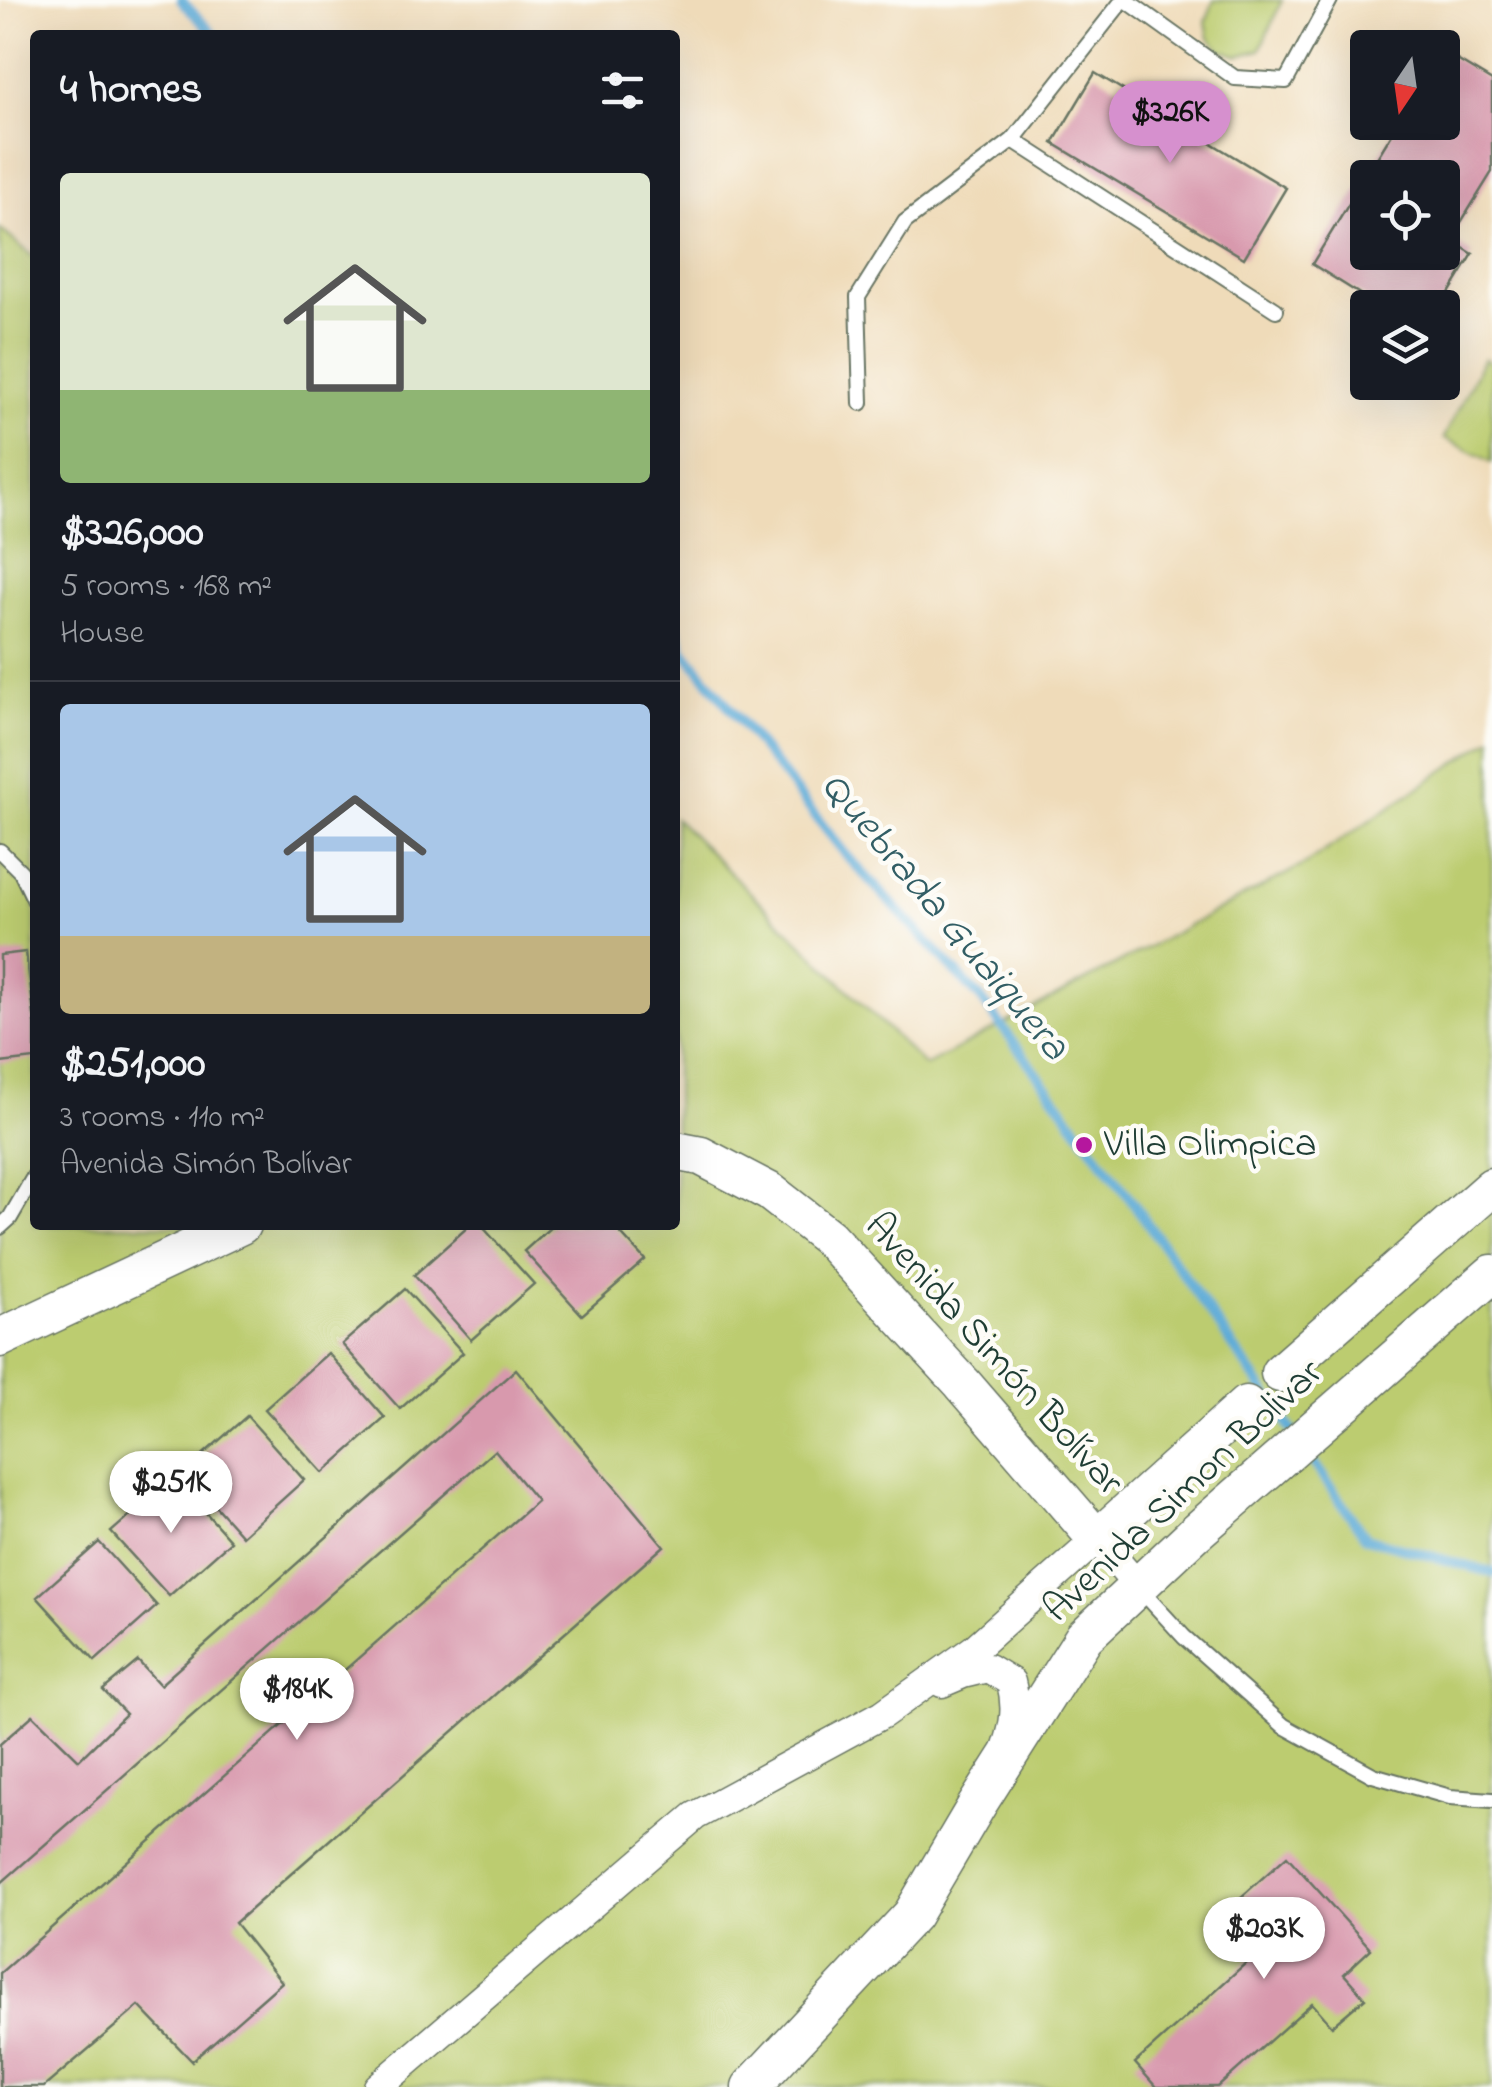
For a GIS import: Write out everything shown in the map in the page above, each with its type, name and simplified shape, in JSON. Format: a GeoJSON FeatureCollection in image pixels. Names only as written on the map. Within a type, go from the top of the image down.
{"type":"FeatureCollection","features":[{"type":"Feature","properties":{"kind":"main road","name":"Avenida Simón Bolívar"},"geometry":{"type":"LineString","coordinates":[[680,1152],[701,1156],[770,1192],[829,1238],[950,1369],[1097,1539],[1246,1406]]}},
{"type":"Feature","properties":{"kind":"main road","name":"Avenida Simón Bolívar"},"geometry":{"type":"LineString","coordinates":[[1280,1373],[1492,1187]]}},
{"type":"Feature","properties":{"kind":"main road"},"geometry":{"type":"LineString","coordinates":[[1,1336],[230,1230]]}},
{"type":"Feature","properties":{"kind":"main road","name":"Avenida Simon Bolivar"},"geometry":{"type":"LineString","coordinates":[[750,2087],[912,1915],[1084,1637],[1492,1274]]}},
{"type":"Feature","properties":{"kind":"street","name":"Avenida Simón Bolívar"},"geometry":{"type":"LineString","coordinates":[[1246,1406],[1280,1373]]}},
{"type":"Feature","properties":{"kind":"street"},"geometry":{"type":"LineString","coordinates":[[883,1714],[974,1649],[1097,1539],[1138,1586]]}},
{"type":"Feature","properties":{"kind":"street"},"geometry":{"type":"LineString","coordinates":[[378,2087],[695,1816],[883,1714],[952,1679],[988,1668],[1011,1682],[1016,1704],[1001,1767]]}},
{"type":"Feature","properties":{"kind":"lane"},"geometry":{"type":"LineString","coordinates":[[861,402],[858,296],[905,222],[1013,140],[1124,0],[1235,78],[1286,81],[1330,0]]}},
{"type":"Feature","properties":{"kind":"lane"},"geometry":{"type":"LineString","coordinates":[[1013,140],[1276,310]]}},
{"type":"Feature","properties":{"kind":"lane"},"geometry":{"type":"LineString","coordinates":[[0,851],[21,872],[30,891]]}},
{"type":"Feature","properties":{"kind":"lane"},"geometry":{"type":"LineString","coordinates":[[0,1227],[10,1218],[30,1184]]}},
{"type":"Feature","properties":{"kind":"lane"},"geometry":{"type":"LineString","coordinates":[[1138,1586],[1184,1637],[1284,1726],[1372,1775],[1450,1797],[1492,1800]]}},
{"type":"Feature","properties":{"kind":"green space"},"geometry":{"type":"Polygon","coordinates":[[[1214,0],[1282,0],[1260,50],[1238,56],[1221,50],[1209,38],[1206,22],[1214,0]]]}},
{"type":"Feature","properties":{"kind":"green space","name":"Villa Olimpica"},"geometry":{"type":"Polygon","coordinates":[[[0,229],[30,254],[30,1230],[680,1230],[680,823],[925,1066],[1307,863],[1492,738],[1492,2087],[0,2087],[0,229]]]}},
{"type":"Feature","properties":{"kind":"green space"},"geometry":{"type":"Polygon","coordinates":[[[1484,358],[1492,363],[1492,462],[1444,438],[1484,358]]]}},
{"type":"Feature","properties":{"kind":"building"},"geometry":{"type":"Polygon","coordinates":[[[1460,62],[1492,81],[1492,172],[1460,224],[1460,160],[1376,160],[1388,140],[1460,140],[1460,62]]]}},
{"type":"Feature","properties":{"kind":"building"},"geometry":{"type":"Polygon","coordinates":[[[1095,73],[1286,188],[1244,258],[1053,143],[1095,73]]]}},
{"type":"Feature","properties":{"kind":"building"},"geometry":{"type":"Polygon","coordinates":[[[1350,202],[1350,270],[1460,270],[1460,246],[1473,254],[1451,290],[1353,290],[1312,264],[1350,202]]]}},
{"type":"Feature","properties":{"kind":"building"},"geometry":{"type":"Polygon","coordinates":[[[26,952],[30,1060],[0,1063],[0,955],[26,952]]]}},
{"type":"Feature","properties":{"kind":"building"},"geometry":{"type":"Polygon","coordinates":[[[464,1230],[485,1230],[534,1284],[471,1340],[414,1275],[464,1230]]]}},
{"type":"Feature","properties":{"kind":"building"},"geometry":{"type":"Polygon","coordinates":[[[547,1230],[618,1230],[645,1260],[582,1315],[524,1251],[547,1230]]]}},
{"type":"Feature","properties":{"kind":"building"},"geometry":{"type":"Polygon","coordinates":[[[405,1289],[463,1353],[400,1409],[342,1344],[405,1289]]]}},
{"type":"Feature","properties":{"kind":"building"},"geometry":{"type":"Polygon","coordinates":[[[328,1353],[385,1418],[323,1473],[265,1409],[328,1353]]]}},
{"type":"Feature","properties":{"kind":"building"},"geometry":{"type":"Polygon","coordinates":[[[516,1369],[664,1546],[235,1923],[282,1982],[192,2061],[139,2006],[44,2087],[0,2087],[0,1973],[537,1501],[495,1450],[0,1884],[0,1744],[33,1715],[79,1760],[126,1714],[103,1690],[138,1661],[160,1685],[516,1369]]]}},
{"type":"Feature","properties":{"kind":"building"},"geometry":{"type":"Polygon","coordinates":[[[247,1416],[304,1480],[242,1536],[184,1471],[247,1416]]]}},
{"type":"Feature","properties":{"kind":"building"},"geometry":{"type":"Polygon","coordinates":[[[174,1477],[231,1541],[169,1596],[111,1532],[174,1477]]]}},
{"type":"Feature","properties":{"kind":"building"},"geometry":{"type":"Polygon","coordinates":[[[99,1542],[157,1606],[95,1661],[37,1597],[99,1542]]]}},
{"type":"Feature","properties":{"kind":"building"},"geometry":{"type":"Polygon","coordinates":[[[1287,1856],[1371,1949],[1344,1974],[1365,1998],[1332,2026],[1312,2003],[1218,2087],[1156,2087],[1135,2063],[1256,1954],[1221,1915],[1287,1856]]]}},
{"type":"Feature","properties":{"kind":"waterway","name":"Quebrada Guaiquera"},"geometry":{"type":"LineString","coordinates":[[181,0],[209,30]]}},
{"type":"Feature","properties":{"kind":"waterway","name":"Quebrada Guaiquera"},"geometry":{"type":"LineString","coordinates":[[680,640],[683,649],[847,856],[982,1000],[1129,1197],[1295,1435]]}},
{"type":"Feature","properties":{"kind":"waterway","name":"Quebrada Guaiquera"},"geometry":{"type":"LineString","coordinates":[[1304,1449],[1366,1538],[1492,1573]]}},
{"type":"Feature","properties":{"kind":"place","name":"Villa Olimpica"},"geometry":{"type":"Point","coordinates":[1084,1145]}}]}
